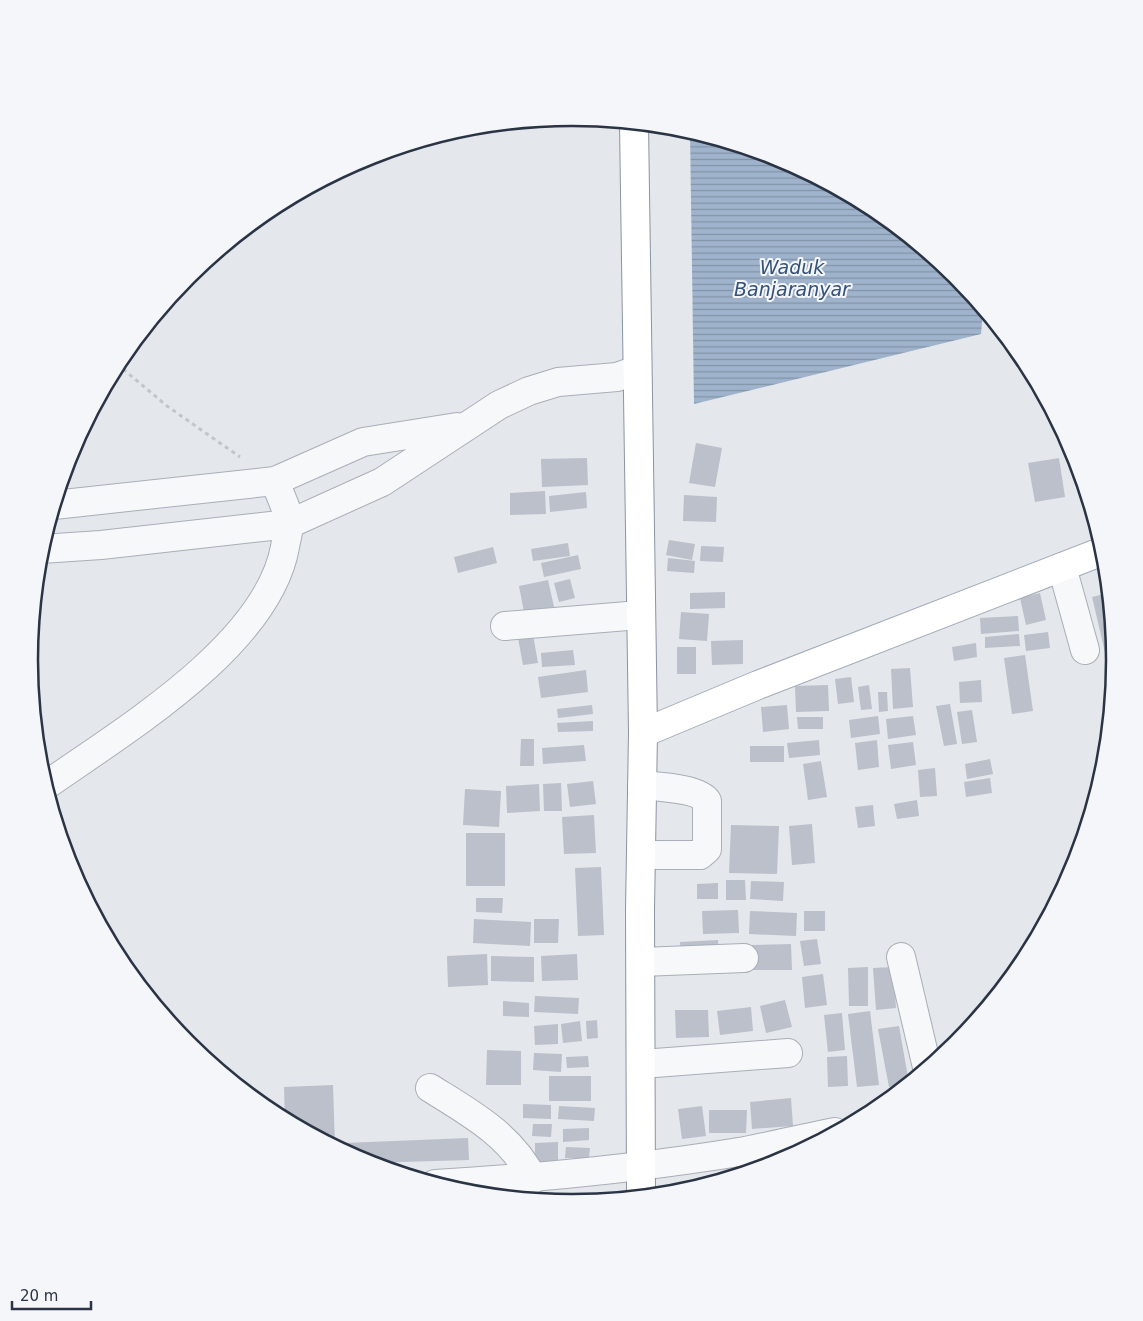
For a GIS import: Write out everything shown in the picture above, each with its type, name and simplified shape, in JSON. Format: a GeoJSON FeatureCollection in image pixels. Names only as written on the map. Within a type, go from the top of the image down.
{"type":"FeatureCollection","features":[{"type":"Feature","properties":{"kind":"main road"},"geometry":{"type":"LineString","coordinates":[[634,130],[627,374],[640,615],[643,733],[662,788],[661,855],[641,962],[641,1190]]}},
{"type":"Feature","properties":{"kind":"main road"},"geometry":{"type":"LineString","coordinates":[[643,733],[758,685],[1095,554]]}},
{"type":"Feature","properties":{"kind":"street"},"geometry":{"type":"LineString","coordinates":[[50,548],[101,545],[289,524],[382,482],[499,405],[529,391],[558,382],[627,374]]}},
{"type":"Feature","properties":{"kind":"street"},"geometry":{"type":"LineString","coordinates":[[61,504],[275,481],[363,442],[466,426]]}},
{"type":"Feature","properties":{"kind":"street"},"geometry":{"type":"LineString","coordinates":[[363,442],[382,482]]}},
{"type":"Feature","properties":{"kind":"street"},"geometry":{"type":"LineString","coordinates":[[52,781],[178,693],[220,652],[258,610],[277,578],[289,524],[275,481]]}},
{"type":"Feature","properties":{"kind":"street"},"geometry":{"type":"LineString","coordinates":[[98,500],[101,545]]}},
{"type":"Feature","properties":{"kind":"street"},"geometry":{"type":"LineString","coordinates":[[1062,567],[1085,650]]}},
{"type":"Feature","properties":{"kind":"street"},"geometry":{"type":"LineString","coordinates":[[505,626],[640,615]]}},
{"type":"Feature","properties":{"kind":"street"},"geometry":{"type":"LineString","coordinates":[[661,855],[700,855],[707,849],[707,801],[702,796],[662,788]]}},
{"type":"Feature","properties":{"kind":"street"},"geometry":{"type":"LineString","coordinates":[[901,957],[925,1061]]}},
{"type":"Feature","properties":{"kind":"street"},"geometry":{"type":"LineString","coordinates":[[641,962],[744,958]]}},
{"type":"Feature","properties":{"kind":"street"},"geometry":{"type":"LineString","coordinates":[[642,1064],[788,1053]]}},
{"type":"Feature","properties":{"kind":"street"},"geometry":{"type":"LineString","coordinates":[[430,1088],[484,1123],[507,1141],[524,1160],[534,1178]]}},
{"type":"Feature","properties":{"kind":"street"},"geometry":{"type":"LineString","coordinates":[[460,1182],[534,1178],[642,1166],[746,1150],[813,1137]]}},
{"type":"Feature","properties":{"kind":"path"},"geometry":{"type":"LineString","coordinates":[[124,370],[167,406],[275,481]]}},
{"type":"Feature","properties":{"kind":"water","name":"Waduk Banjaranyar"},"geometry":{"type":"Polygon","coordinates":[[[690,140],[743,155],[776,167],[839,198],[868,216],[924,259],[982,319],[981,334],[694,404],[690,140]]]}},
{"type":"Feature","properties":{"kind":"building"},"geometry":{"type":"Polygon","coordinates":[[[696,443],[722,448],[715,487],[689,483],[696,443]]]}},
{"type":"Feature","properties":{"kind":"building"},"geometry":{"type":"Polygon","coordinates":[[[587,458],[588,485],[542,487],[541,459],[587,458]]]}},
{"type":"Feature","properties":{"kind":"building"},"geometry":{"type":"Polygon","coordinates":[[[1059,458],[1065,497],[1035,502],[1028,463],[1059,458]]]}},
{"type":"Feature","properties":{"kind":"building"},"geometry":{"type":"Polygon","coordinates":[[[545,491],[546,514],[510,515],[510,493],[545,491]]]}},
{"type":"Feature","properties":{"kind":"building"},"geometry":{"type":"Polygon","coordinates":[[[586,492],[587,508],[550,512],[549,496],[586,492]]]}},
{"type":"Feature","properties":{"kind":"building"},"geometry":{"type":"Polygon","coordinates":[[[684,495],[717,497],[716,522],[683,521],[684,495]]]}},
{"type":"Feature","properties":{"kind":"building"},"geometry":{"type":"Polygon","coordinates":[[[669,540],[695,544],[692,560],[666,555],[669,540]]]}},
{"type":"Feature","properties":{"kind":"building"},"geometry":{"type":"Polygon","coordinates":[[[568,543],[570,556],[533,561],[531,549],[568,543]]]}},
{"type":"Feature","properties":{"kind":"building"},"geometry":{"type":"Polygon","coordinates":[[[701,546],[724,547],[723,562],[700,561],[701,546]]]}},
{"type":"Feature","properties":{"kind":"building"},"geometry":{"type":"Polygon","coordinates":[[[493,547],[497,563],[458,573],[454,557],[493,547]]]}},
{"type":"Feature","properties":{"kind":"building"},"geometry":{"type":"Polygon","coordinates":[[[578,555],[581,569],[544,577],[541,563],[578,555]]]}},
{"type":"Feature","properties":{"kind":"building"},"geometry":{"type":"Polygon","coordinates":[[[668,558],[695,561],[694,573],[667,571],[668,558]]]}},
{"type":"Feature","properties":{"kind":"building"},"geometry":{"type":"Polygon","coordinates":[[[570,579],[575,598],[559,602],[554,583],[570,579]]]}},
{"type":"Feature","properties":{"kind":"building"},"geometry":{"type":"Polygon","coordinates":[[[548,580],[554,607],[524,612],[519,586],[548,580]]]}},
{"type":"Feature","properties":{"kind":"building"},"geometry":{"type":"Polygon","coordinates":[[[725,592],[725,608],[690,609],[690,593],[725,592]]]}},
{"type":"Feature","properties":{"kind":"building"},"geometry":{"type":"Polygon","coordinates":[[[1040,593],[1046,620],[1026,625],[1020,598],[1040,593]]]}},
{"type":"Feature","properties":{"kind":"building"},"geometry":{"type":"Polygon","coordinates":[[[1101,595],[1106,656],[1092,597],[1101,595]]]}},
{"type":"Feature","properties":{"kind":"building"},"geometry":{"type":"Polygon","coordinates":[[[681,612],[709,614],[707,641],[679,639],[681,612]]]}},
{"type":"Feature","properties":{"kind":"building"},"geometry":{"type":"Polygon","coordinates":[[[1018,616],[1019,631],[981,634],[980,618],[1018,616]]]}},
{"type":"Feature","properties":{"kind":"building"},"geometry":{"type":"Polygon","coordinates":[[[1048,632],[1050,648],[1026,651],[1024,635],[1048,632]]]}},
{"type":"Feature","properties":{"kind":"building"},"geometry":{"type":"Polygon","coordinates":[[[1019,634],[1020,646],[985,648],[985,637],[1019,634]]]}},
{"type":"Feature","properties":{"kind":"building"},"geometry":{"type":"Polygon","coordinates":[[[533,635],[538,663],[523,665],[518,638],[533,635]]]}},
{"type":"Feature","properties":{"kind":"building"},"geometry":{"type":"Polygon","coordinates":[[[743,640],[743,664],[712,665],[711,641],[743,640]]]}},
{"type":"Feature","properties":{"kind":"building"},"geometry":{"type":"Polygon","coordinates":[[[976,643],[977,657],[954,661],[952,647],[976,643]]]}},
{"type":"Feature","properties":{"kind":"building"},"geometry":{"type":"Polygon","coordinates":[[[677,647],[696,647],[696,674],[677,674],[677,647]]]}},
{"type":"Feature","properties":{"kind":"building"},"geometry":{"type":"Polygon","coordinates":[[[573,650],[575,665],[542,667],[541,653],[573,650]]]}},
{"type":"Feature","properties":{"kind":"building"},"geometry":{"type":"Polygon","coordinates":[[[1025,655],[1033,711],[1012,714],[1004,658],[1025,655]]]}},
{"type":"Feature","properties":{"kind":"building"},"geometry":{"type":"Polygon","coordinates":[[[910,668],[913,707],[893,709],[891,669],[910,668]]]}},
{"type":"Feature","properties":{"kind":"building"},"geometry":{"type":"Polygon","coordinates":[[[586,670],[588,692],[541,698],[538,677],[586,670]]]}},
{"type":"Feature","properties":{"kind":"building"},"geometry":{"type":"Polygon","coordinates":[[[851,677],[854,702],[838,704],[835,679],[851,677]]]}},
{"type":"Feature","properties":{"kind":"building"},"geometry":{"type":"Polygon","coordinates":[[[981,680],[982,702],[960,703],[959,682],[981,680]]]}},
{"type":"Feature","properties":{"kind":"building"},"geometry":{"type":"Polygon","coordinates":[[[828,685],[829,711],[796,712],[795,686],[828,685]]]}},
{"type":"Feature","properties":{"kind":"building"},"geometry":{"type":"Polygon","coordinates":[[[869,685],[872,709],[861,710],[858,687],[869,685]]]}},
{"type":"Feature","properties":{"kind":"building"},"geometry":{"type":"Polygon","coordinates":[[[878,692],[887,692],[888,711],[879,712],[878,692]]]}},
{"type":"Feature","properties":{"kind":"building"},"geometry":{"type":"Polygon","coordinates":[[[950,704],[957,744],[944,746],[936,706],[950,704]]]}},
{"type":"Feature","properties":{"kind":"building"},"geometry":{"type":"Polygon","coordinates":[[[592,705],[593,714],[558,718],[557,709],[592,705]]]}},
{"type":"Feature","properties":{"kind":"building"},"geometry":{"type":"Polygon","coordinates":[[[787,705],[789,729],[763,732],[761,707],[787,705]]]}},
{"type":"Feature","properties":{"kind":"building"},"geometry":{"type":"Polygon","coordinates":[[[972,710],[977,742],[962,744],[957,712],[972,710]]]}},
{"type":"Feature","properties":{"kind":"building"},"geometry":{"type":"Polygon","coordinates":[[[878,716],[880,734],[851,738],[849,720],[878,716]]]}},
{"type":"Feature","properties":{"kind":"building"},"geometry":{"type":"Polygon","coordinates":[[[913,716],[916,735],[888,739],[886,719],[913,716]]]}},
{"type":"Feature","properties":{"kind":"building"},"geometry":{"type":"Polygon","coordinates":[[[797,717],[823,717],[823,729],[798,729],[797,717]]]}},
{"type":"Feature","properties":{"kind":"building"},"geometry":{"type":"Polygon","coordinates":[[[593,721],[593,731],[558,732],[557,723],[593,721]]]}},
{"type":"Feature","properties":{"kind":"building"},"geometry":{"type":"Polygon","coordinates":[[[521,739],[534,739],[534,766],[520,766],[521,739]]]}},
{"type":"Feature","properties":{"kind":"building"},"geometry":{"type":"Polygon","coordinates":[[[819,740],[820,755],[789,758],[787,743],[819,740]]]}},
{"type":"Feature","properties":{"kind":"building"},"geometry":{"type":"Polygon","coordinates":[[[877,740],[879,767],[858,770],[855,743],[877,740]]]}},
{"type":"Feature","properties":{"kind":"building"},"geometry":{"type":"Polygon","coordinates":[[[913,742],[916,765],[891,769],[888,745],[913,742]]]}},
{"type":"Feature","properties":{"kind":"building"},"geometry":{"type":"Polygon","coordinates":[[[584,745],[586,761],[543,764],[542,748],[584,745]]]}},
{"type":"Feature","properties":{"kind":"building"},"geometry":{"type":"Polygon","coordinates":[[[750,746],[784,746],[784,762],[750,762],[750,746]]]}},
{"type":"Feature","properties":{"kind":"building"},"geometry":{"type":"Polygon","coordinates":[[[990,759],[993,774],[967,779],[965,764],[990,759]]]}},
{"type":"Feature","properties":{"kind":"building"},"geometry":{"type":"Polygon","coordinates":[[[821,761],[827,797],[808,800],[803,764],[821,761]]]}},
{"type":"Feature","properties":{"kind":"building"},"geometry":{"type":"Polygon","coordinates":[[[935,768],[937,796],[920,797],[918,770],[935,768]]]}},
{"type":"Feature","properties":{"kind":"building"},"geometry":{"type":"Polygon","coordinates":[[[990,778],[992,793],[966,797],[964,782],[990,778]]]}},
{"type":"Feature","properties":{"kind":"building"},"geometry":{"type":"Polygon","coordinates":[[[593,781],[596,804],[570,807],[567,784],[593,781]]]}},
{"type":"Feature","properties":{"kind":"building"},"geometry":{"type":"Polygon","coordinates":[[[561,783],[562,811],[544,811],[543,784],[561,783]]]}},
{"type":"Feature","properties":{"kind":"building"},"geometry":{"type":"Polygon","coordinates":[[[539,784],[540,811],[507,813],[506,786],[539,784]]]}},
{"type":"Feature","properties":{"kind":"building"},"geometry":{"type":"Polygon","coordinates":[[[465,789],[501,791],[499,827],[463,825],[465,789]]]}},
{"type":"Feature","properties":{"kind":"building"},"geometry":{"type":"Polygon","coordinates":[[[917,800],[919,816],[897,819],[894,804],[917,800]]]}},
{"type":"Feature","properties":{"kind":"building"},"geometry":{"type":"Polygon","coordinates":[[[873,805],[875,826],[858,828],[855,807],[873,805]]]}},
{"type":"Feature","properties":{"kind":"building"},"geometry":{"type":"Polygon","coordinates":[[[594,815],[596,853],[564,854],[562,817],[594,815]]]}},
{"type":"Feature","properties":{"kind":"building"},"geometry":{"type":"Polygon","coordinates":[[[812,824],[815,863],[792,865],[789,826],[812,824]]]}},
{"type":"Feature","properties":{"kind":"building"},"geometry":{"type":"Polygon","coordinates":[[[731,825],[779,826],[777,874],[729,873],[731,825]]]}},
{"type":"Feature","properties":{"kind":"building"},"geometry":{"type":"Polygon","coordinates":[[[466,833],[505,833],[505,886],[466,886],[466,833]]]}},
{"type":"Feature","properties":{"kind":"building"},"geometry":{"type":"Polygon","coordinates":[[[601,867],[604,935],[578,936],[575,868],[601,867]]]}},
{"type":"Feature","properties":{"kind":"building"},"geometry":{"type":"Polygon","coordinates":[[[726,880],[745,880],[746,900],[726,900],[726,880]]]}},
{"type":"Feature","properties":{"kind":"building"},"geometry":{"type":"Polygon","coordinates":[[[751,881],[784,882],[783,901],[750,899],[751,881]]]}},
{"type":"Feature","properties":{"kind":"building"},"geometry":{"type":"Polygon","coordinates":[[[718,883],[718,899],[697,899],[697,884],[718,883]]]}},
{"type":"Feature","properties":{"kind":"building"},"geometry":{"type":"Polygon","coordinates":[[[476,898],[503,898],[502,913],[476,912],[476,898]]]}},
{"type":"Feature","properties":{"kind":"building"},"geometry":{"type":"Polygon","coordinates":[[[738,910],[739,933],[703,934],[702,911],[738,910]]]}},
{"type":"Feature","properties":{"kind":"building"},"geometry":{"type":"Polygon","coordinates":[[[750,911],[797,913],[796,936],[749,934],[750,911]]]}},
{"type":"Feature","properties":{"kind":"building"},"geometry":{"type":"Polygon","coordinates":[[[804,911],[825,911],[825,931],[804,931],[804,911]]]}},
{"type":"Feature","properties":{"kind":"building"},"geometry":{"type":"Polygon","coordinates":[[[474,919],[531,922],[530,946],[473,943],[474,919]]]}},
{"type":"Feature","properties":{"kind":"building"},"geometry":{"type":"Polygon","coordinates":[[[534,919],[559,919],[558,943],[534,943],[534,919]]]}},
{"type":"Feature","properties":{"kind":"building"},"geometry":{"type":"Polygon","coordinates":[[[817,939],[821,964],[804,966],[800,941],[817,939]]]}},
{"type":"Feature","properties":{"kind":"building"},"geometry":{"type":"Polygon","coordinates":[[[718,940],[719,956],[681,959],[680,942],[718,940]]]}},
{"type":"Feature","properties":{"kind":"building"},"geometry":{"type":"Polygon","coordinates":[[[791,944],[792,970],[751,970],[750,945],[791,944]]]}},
{"type":"Feature","properties":{"kind":"building"},"geometry":{"type":"Polygon","coordinates":[[[487,954],[488,985],[448,987],[447,956],[487,954]]]}},
{"type":"Feature","properties":{"kind":"building"},"geometry":{"type":"Polygon","coordinates":[[[577,954],[578,980],[542,981],[541,956],[577,954]]]}},
{"type":"Feature","properties":{"kind":"building"},"geometry":{"type":"Polygon","coordinates":[[[491,956],[534,957],[534,982],[491,981],[491,956]]]}},
{"type":"Feature","properties":{"kind":"building"},"geometry":{"type":"Polygon","coordinates":[[[868,967],[868,1006],[849,1006],[848,968],[868,967]]]}},
{"type":"Feature","properties":{"kind":"building"},"geometry":{"type":"Polygon","coordinates":[[[893,967],[896,1008],[876,1010],[873,968],[893,967]]]}},
{"type":"Feature","properties":{"kind":"building"},"geometry":{"type":"Polygon","coordinates":[[[823,974],[827,1005],[805,1008],[802,977],[823,974]]]}},
{"type":"Feature","properties":{"kind":"building"},"geometry":{"type":"Polygon","coordinates":[[[535,996],[579,998],[578,1014],[534,1012],[535,996]]]}},
{"type":"Feature","properties":{"kind":"building"},"geometry":{"type":"Polygon","coordinates":[[[785,1000],[792,1027],[766,1033],[760,1006],[785,1000]]]}},
{"type":"Feature","properties":{"kind":"building"},"geometry":{"type":"Polygon","coordinates":[[[503,1001],[529,1003],[529,1017],[503,1016],[503,1001]]]}},
{"type":"Feature","properties":{"kind":"building"},"geometry":{"type":"Polygon","coordinates":[[[751,1007],[753,1031],[720,1035],[717,1011],[751,1007]]]}},
{"type":"Feature","properties":{"kind":"building"},"geometry":{"type":"Polygon","coordinates":[[[675,1010],[708,1010],[709,1037],[676,1038],[675,1010]]]}},
{"type":"Feature","properties":{"kind":"building"},"geometry":{"type":"Polygon","coordinates":[[[870,1011],[879,1085],[857,1087],[848,1014],[870,1011]]]}},
{"type":"Feature","properties":{"kind":"building"},"geometry":{"type":"Polygon","coordinates":[[[842,1013],[845,1050],[828,1052],[824,1015],[842,1013]]]}},
{"type":"Feature","properties":{"kind":"building"},"geometry":{"type":"Polygon","coordinates":[[[597,1020],[598,1038],[587,1039],[586,1021],[597,1020]]]}},
{"type":"Feature","properties":{"kind":"building"},"geometry":{"type":"Polygon","coordinates":[[[580,1021],[582,1041],[563,1043],[561,1024],[580,1021]]]}},
{"type":"Feature","properties":{"kind":"building"},"geometry":{"type":"Polygon","coordinates":[[[558,1024],[558,1044],[535,1045],[534,1026],[558,1024]]]}},
{"type":"Feature","properties":{"kind":"building"},"geometry":{"type":"Polygon","coordinates":[[[899,1026],[908,1075],[894,1086],[889,1087],[878,1029],[899,1026]]]}},
{"type":"Feature","properties":{"kind":"building"},"geometry":{"type":"Polygon","coordinates":[[[487,1050],[521,1051],[521,1085],[486,1085],[487,1050]]]}},
{"type":"Feature","properties":{"kind":"building"},"geometry":{"type":"Polygon","coordinates":[[[534,1053],[562,1054],[561,1072],[533,1070],[534,1053]]]}},
{"type":"Feature","properties":{"kind":"building"},"geometry":{"type":"Polygon","coordinates":[[[588,1056],[589,1067],[567,1068],[566,1057],[588,1056]]]}},
{"type":"Feature","properties":{"kind":"building"},"geometry":{"type":"Polygon","coordinates":[[[847,1056],[848,1086],[828,1087],[827,1057],[847,1056]]]}},
{"type":"Feature","properties":{"kind":"building"},"geometry":{"type":"Polygon","coordinates":[[[549,1076],[591,1076],[591,1101],[549,1101],[549,1076]]]}},
{"type":"Feature","properties":{"kind":"building"},"geometry":{"type":"Polygon","coordinates":[[[333,1085],[335,1139],[285,1111],[284,1087],[333,1085]]]}},
{"type":"Feature","properties":{"kind":"building"},"geometry":{"type":"Polygon","coordinates":[[[791,1098],[793,1126],[752,1129],[750,1102],[791,1098]]]}},
{"type":"Feature","properties":{"kind":"building"},"geometry":{"type":"Polygon","coordinates":[[[523,1104],[551,1105],[551,1119],[523,1118],[523,1104]]]}},
{"type":"Feature","properties":{"kind":"building"},"geometry":{"type":"Polygon","coordinates":[[[559,1106],[595,1108],[594,1121],[558,1119],[559,1106]]]}},
{"type":"Feature","properties":{"kind":"building"},"geometry":{"type":"Polygon","coordinates":[[[702,1106],[706,1136],[682,1139],[678,1109],[702,1106]]]}},
{"type":"Feature","properties":{"kind":"building"},"geometry":{"type":"Polygon","coordinates":[[[709,1110],[747,1110],[746,1133],[709,1133],[709,1110]]]}},
{"type":"Feature","properties":{"kind":"building"},"geometry":{"type":"Polygon","coordinates":[[[533,1124],[552,1124],[551,1137],[532,1136],[533,1124]]]}},
{"type":"Feature","properties":{"kind":"building"},"geometry":{"type":"Polygon","coordinates":[[[589,1128],[589,1140],[563,1142],[563,1129],[589,1128]]]}},
{"type":"Feature","properties":{"kind":"building"},"geometry":{"type":"Polygon","coordinates":[[[468,1138],[469,1160],[390,1162],[344,1143],[468,1138]]]}},
{"type":"Feature","properties":{"kind":"building"},"geometry":{"type":"Polygon","coordinates":[[[558,1142],[558,1163],[535,1164],[535,1143],[558,1142]]]}},
{"type":"Feature","properties":{"kind":"building"},"geometry":{"type":"Polygon","coordinates":[[[566,1147],[590,1148],[589,1158],[565,1158],[566,1147]]]}},
{"type":"Feature","properties":{"kind":"building"},"geometry":{"type":"Polygon","coordinates":[[[509,1186],[538,1186],[538,1193],[509,1191],[509,1186]]]}}]}
